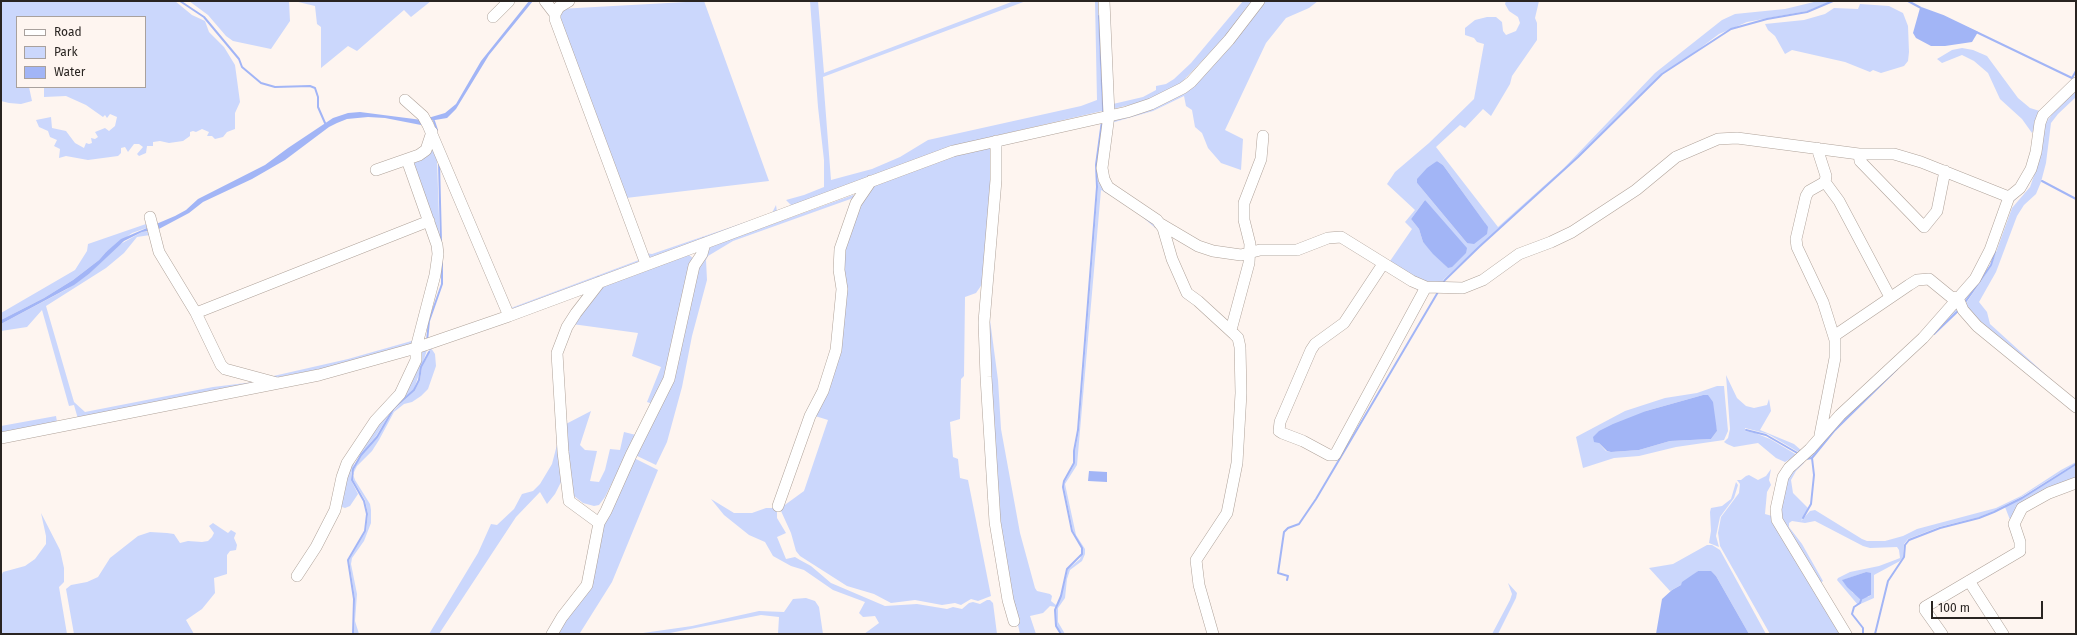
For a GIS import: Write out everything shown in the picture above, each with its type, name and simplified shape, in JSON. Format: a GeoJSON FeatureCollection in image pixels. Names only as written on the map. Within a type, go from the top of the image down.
{"type":"FeatureCollection","features":[{"type":"Feature","properties":{"kind":"street"},"geometry":{"type":"LineString","coordinates":[[493,17],[509,1]]}},
{"type":"Feature","properties":{"kind":"street"},"geometry":{"type":"LineString","coordinates":[[545,1],[555,14],[561,37],[646,264]]}},
{"type":"Feature","properties":{"kind":"street"},"geometry":{"type":"LineString","coordinates":[[555,14],[559,7],[569,1]]}},
{"type":"Feature","properties":{"kind":"street"},"geometry":{"type":"LineString","coordinates":[[1104,1],[1109,115],[1102,168],[1104,179],[1108,186],[1160,223],[1198,246],[1213,251],[1241,255],[1260,250],[1297,250],[1336,236],[1341,237],[1383,264],[1426,287],[1463,288],[1476,283],[1519,254],[1552,242],[1572,232],[1636,190],[1676,158],[1696,147],[1718,139],[1737,138],[1859,154],[1894,154],[1945,171],[2009,197]]}},
{"type":"Feature","properties":{"kind":"street"},"geometry":{"type":"LineString","coordinates":[[1,438],[349,368],[416,348],[509,316],[953,151],[1151,104],[1183,88],[1229,40],[1259,1]]}},
{"type":"Feature","properties":{"kind":"street"},"geometry":{"type":"LineString","coordinates":[[1846,634],[1789,542],[1776,516],[1776,509],[1786,472],[1810,449],[1840,415],[1923,338],[1975,279],[1983,267],[2009,197],[2020,188],[2031,169],[2043,115],[2076,83]]}},
{"type":"Feature","properties":{"kind":"street"},"geometry":{"type":"LineString","coordinates":[[405,100],[427,124],[509,316]]}},
{"type":"Feature","properties":{"kind":"street"},"geometry":{"type":"LineString","coordinates":[[376,170],[407,160],[426,150],[427,124]]}},
{"type":"Feature","properties":{"kind":"street"},"geometry":{"type":"LineString","coordinates":[[1231,330],[1249,263],[1250,244],[1244,220],[1244,203],[1261,159],[1263,136]]}},
{"type":"Feature","properties":{"kind":"street"},"geometry":{"type":"LineString","coordinates":[[996,140],[996,180],[984,322],[986,377],[990,478],[995,522],[1008,600],[1014,622]]}},
{"type":"Feature","properties":{"kind":"street"},"geometry":{"type":"LineString","coordinates":[[1817,148],[1825,172],[1825,182],[1839,201],[1890,297]]}},
{"type":"Feature","properties":{"kind":"street"},"geometry":{"type":"LineString","coordinates":[[1859,154],[1860,161],[1924,227],[1937,211],[1945,171]]}},
{"type":"Feature","properties":{"kind":"street"},"geometry":{"type":"LineString","coordinates":[[297,576],[316,548],[335,510],[344,469],[375,421],[400,394],[416,360],[416,348],[437,264],[437,246],[407,160]]}},
{"type":"Feature","properties":{"kind":"street"},"geometry":{"type":"LineString","coordinates":[[778,506],[810,416],[823,391],[836,350],[842,290],[839,270],[840,249],[856,203],[871,181]]}},
{"type":"Feature","properties":{"kind":"street"},"geometry":{"type":"LineString","coordinates":[[1819,438],[1835,358],[1834,336],[1823,302],[1797,247],[1796,239],[1806,196],[1809,191],[1825,182]]}},
{"type":"Feature","properties":{"kind":"street"},"geometry":{"type":"LineString","coordinates":[[150,217],[159,252],[196,313],[221,365],[225,369],[277,383]]}},
{"type":"Feature","properties":{"kind":"street"},"geometry":{"type":"LineString","coordinates":[[196,313],[429,221]]}},
{"type":"Feature","properties":{"kind":"street"},"geometry":{"type":"LineString","coordinates":[[1160,223],[1163,228],[1172,259],[1187,293],[1231,330],[1238,338],[1242,368],[1237,463],[1227,513],[1196,560],[1198,585],[1213,634]]}},
{"type":"Feature","properties":{"kind":"street"},"geometry":{"type":"LineString","coordinates":[[552,634],[562,617],[587,585],[599,523],[669,379],[694,266],[702,254],[705,243]]}},
{"type":"Feature","properties":{"kind":"street"},"geometry":{"type":"LineString","coordinates":[[1383,264],[1344,323],[1315,344],[1311,350],[1280,422],[1279,431],[1282,433],[1303,441],[1329,455],[1335,455],[1426,287]]}},
{"type":"Feature","properties":{"kind":"street"},"geometry":{"type":"LineString","coordinates":[[1834,336],[1917,280],[1929,279],[1951,297],[1958,298]]}},
{"type":"Feature","properties":{"kind":"street"},"geometry":{"type":"LineString","coordinates":[[599,523],[569,501],[563,452],[557,353],[567,327],[576,312],[600,281]]}},
{"type":"Feature","properties":{"kind":"street"},"geometry":{"type":"LineString","coordinates":[[1958,298],[1963,310],[1977,326],[2076,407]]}},
{"type":"Feature","properties":{"kind":"street"},"geometry":{"type":"LineString","coordinates":[[1942,634],[1925,610],[1925,607],[2020,551],[2020,542],[2014,524],[2022,508],[2049,493],[2076,483]]}},
{"type":"Feature","properties":{"kind":"street"},"geometry":{"type":"LineString","coordinates":[[1969,581],[2003,634]]}},
{"type":"Feature","properties":{"kind":"green space"},"geometry":{"type":"Polygon","coordinates":[[[1,1],[175,1],[192,15],[205,21],[209,32],[224,47],[235,65],[240,102],[235,113],[235,129],[227,132],[223,137],[215,139],[212,136],[207,136],[209,132],[202,129],[196,132],[190,132],[190,136],[183,141],[169,143],[160,141],[153,142],[153,146],[147,146],[146,153],[139,156],[137,154],[143,147],[139,144],[134,144],[128,152],[125,147],[121,148],[121,153],[118,156],[88,160],[66,156],[59,158],[60,149],[54,146],[57,140],[50,137],[48,131],[39,127],[36,120],[51,117],[52,128],[66,131],[75,143],[84,148],[86,143],[92,143],[91,138],[95,139],[98,137],[95,132],[105,128],[109,131],[115,126],[117,117],[110,114],[107,118],[105,115],[103,117],[86,105],[66,96],[44,97],[44,88],[146,88],[146,16],[16,16],[16,88],[29,88],[32,101],[21,104],[1,101],[1,1]]]}},
{"type":"Feature","properties":{"kind":"green space"},"geometry":{"type":"Polygon","coordinates":[[[189,1],[289,1],[290,21],[271,49],[233,41],[226,36],[208,15],[189,1]]]}},
{"type":"Feature","properties":{"kind":"green space"},"geometry":{"type":"Polygon","coordinates":[[[294,1],[431,1],[411,17],[404,10],[357,51],[348,46],[321,68],[321,27],[317,24],[315,6],[294,1]]]}},
{"type":"Feature","properties":{"kind":"green space"},"geometry":{"type":"Polygon","coordinates":[[[704,1],[769,181],[626,198],[557,13],[559,9],[704,1]]]}},
{"type":"Feature","properties":{"kind":"green space"},"geometry":{"type":"Polygon","coordinates":[[[810,1],[818,1],[824,73],[1014,1],[1026,1],[823,77],[831,180],[872,169],[900,157],[928,140],[1081,106],[1097,100],[1095,1],[1098,1],[1102,111],[965,143],[792,206],[786,200],[824,187],[824,160],[818,107],[810,1]]]}},
{"type":"Feature","properties":{"kind":"green space"},"geometry":{"type":"Polygon","coordinates":[[[1243,1],[1253,1],[1225,37],[1180,84],[1149,100],[1113,109],[1113,104],[1143,97],[1156,90],[1156,86],[1166,84],[1174,79],[1191,63],[1243,1]]]}},
{"type":"Feature","properties":{"kind":"green space"},"geometry":{"type":"Polygon","coordinates":[[[1265,1],[1318,1],[1309,8],[1286,18],[1266,43],[1225,130],[1243,139],[1241,170],[1221,163],[1208,148],[1202,133],[1195,127],[1192,110],[1186,106],[1184,96],[1153,111],[1111,123],[1114,119],[1155,106],[1234,38],[1265,1]]]}},
{"type":"Feature","properties":{"kind":"green space"},"geometry":{"type":"Polygon","coordinates":[[[1506,1],[1539,1],[1535,18],[1537,23],[1537,40],[1512,76],[1510,84],[1491,116],[1483,109],[1465,128],[1460,125],[1436,147],[1498,227],[1564,168],[1655,73],[1722,20],[1735,14],[1785,9],[1818,1],[1832,1],[1807,11],[1747,22],[1719,34],[1683,61],[1662,73],[1578,157],[1444,279],[1441,285],[1419,281],[1388,264],[1412,229],[1405,222],[1415,210],[1387,184],[1395,172],[1429,143],[1474,99],[1484,44],[1465,35],[1465,28],[1475,20],[1487,17],[1496,17],[1502,22],[1503,31],[1506,35],[1516,31],[1520,23],[1518,17],[1509,11],[1505,4],[1506,1]],[[1437,161],[1417,183],[1467,243],[1485,223],[1443,165],[1437,161]],[[1425,200],[1411,219],[1419,229],[1423,242],[1448,268],[1425,200]]]}},
{"type":"Feature","properties":{"kind":"green space"},"geometry":{"type":"Polygon","coordinates":[[[1860,4],[1889,6],[1903,13],[1908,26],[1909,52],[1908,61],[1904,66],[1881,73],[1873,70],[1870,72],[1845,62],[1792,50],[1785,54],[1775,36],[1768,30],[1765,24],[1804,20],[1825,14],[1834,8],[1858,9],[1860,4]]]}},
{"type":"Feature","properties":{"kind":"green space"},"geometry":{"type":"Polygon","coordinates":[[[1962,48],[1973,50],[1987,56],[2018,98],[2030,108],[2043,112],[2032,133],[2022,119],[2000,99],[1988,73],[1974,61],[1962,55],[1942,63],[1937,59],[1952,50],[1962,48]]]}},
{"type":"Feature","properties":{"kind":"green space"},"geometry":{"type":"Polygon","coordinates":[[[2076,91],[2076,97],[2051,123],[2046,163],[2041,182],[2036,194],[2024,205],[2017,216],[1996,272],[1979,302],[1987,312],[1990,324],[2076,402],[1963,308],[1991,266],[2012,208],[2030,187],[2036,170],[2027,188],[2012,203],[1989,265],[1963,305],[1962,298],[2006,210],[2020,192],[2041,125],[2053,110],[2047,122],[2052,114],[2076,91]]]}},
{"type":"Feature","properties":{"kind":"green space"},"geometry":{"type":"Polygon","coordinates":[[[1103,118],[1107,121],[1100,167],[1103,182],[1115,195],[1152,220],[1163,230],[1185,299],[1181,293],[1160,232],[1132,208],[1101,190],[1077,465],[1065,484],[1076,535],[1085,549],[1085,554],[1082,561],[1070,570],[1067,579],[1065,598],[1058,608],[1058,622],[1065,634],[1062,634],[1056,626],[1056,610],[1068,569],[1080,559],[1082,554],[1082,548],[1073,531],[1064,487],[1065,481],[1075,463],[1075,451],[1079,430],[1098,187],[1097,165],[1103,121],[1001,146],[1006,141],[1103,118]]]}},
{"type":"Feature","properties":{"kind":"green space"},"geometry":{"type":"Polygon","coordinates":[[[432,142],[437,160],[441,275],[427,321],[424,340],[422,340],[438,272],[413,165],[415,160],[432,142]]]}},
{"type":"Feature","properties":{"kind":"green space"},"geometry":{"type":"Polygon","coordinates":[[[991,147],[993,154],[983,283],[976,293],[965,297],[964,376],[961,379],[960,419],[950,422],[953,457],[958,459],[960,478],[968,480],[991,596],[978,601],[971,599],[961,605],[955,603],[942,605],[915,600],[891,603],[874,594],[847,586],[800,556],[796,551],[791,533],[781,511],[782,507],[804,491],[828,420],[812,415],[834,363],[841,253],[860,201],[871,184],[932,161],[991,147]]]}},
{"type":"Feature","properties":{"kind":"green space"},"geometry":{"type":"Polygon","coordinates":[[[853,195],[856,197],[733,241],[708,256],[706,260],[707,280],[692,336],[682,387],[667,442],[656,465],[633,454],[671,379],[693,280],[709,248],[853,195]]]}},
{"type":"Feature","properties":{"kind":"green space"},"geometry":{"type":"Polygon","coordinates":[[[776,205],[777,212],[650,259],[644,253],[652,254],[772,213],[776,205]]]}},
{"type":"Feature","properties":{"kind":"green space"},"geometry":{"type":"Polygon","coordinates":[[[146,224],[149,227],[132,233],[106,252],[99,260],[73,280],[44,298],[1,320],[1,313],[75,270],[87,251],[88,244],[146,224]]]}},
{"type":"Feature","properties":{"kind":"green space"},"geometry":{"type":"Polygon","coordinates":[[[142,232],[150,232],[150,235],[137,237],[124,253],[106,268],[46,306],[74,402],[85,412],[213,387],[262,381],[78,419],[74,405],[69,406],[42,310],[27,327],[1,331],[1,324],[67,289],[89,274],[117,246],[142,232]]]}},
{"type":"Feature","properties":{"kind":"green space"},"geometry":{"type":"Polygon","coordinates":[[[689,255],[694,259],[664,377],[653,404],[647,402],[661,367],[632,356],[638,333],[572,324],[600,287],[689,255]]]}},
{"type":"Feature","properties":{"kind":"green space"},"geometry":{"type":"Polygon","coordinates":[[[639,260],[638,262],[516,309],[511,308],[639,260]]]}},
{"type":"Feature","properties":{"kind":"green space"},"geometry":{"type":"Polygon","coordinates":[[[1956,304],[1958,309],[1953,315],[1833,431],[1812,458],[1805,459],[1804,463],[1796,471],[1791,480],[1793,493],[1808,508],[1801,521],[1810,511],[1815,510],[1862,539],[1867,541],[1885,541],[1903,536],[1917,529],[1996,508],[2021,496],[2076,462],[2021,497],[1994,511],[1979,517],[1939,527],[1908,539],[1904,544],[1903,557],[1900,561],[1874,575],[1874,598],[1858,605],[1837,580],[1838,578],[1850,572],[1879,566],[1900,558],[1899,550],[1897,547],[1870,548],[1863,546],[1815,521],[1805,523],[1792,521],[1789,523],[1789,527],[1802,544],[1823,581],[1817,586],[1780,522],[1785,478],[1956,304]],[[1866,572],[1843,580],[1853,593],[1868,597],[1871,595],[1871,578],[1866,572]]]}},
{"type":"Feature","properties":{"kind":"green space"},"geometry":{"type":"Polygon","coordinates":[[[988,305],[998,380],[1001,429],[1020,533],[1035,588],[1037,591],[1050,594],[1052,596],[1051,601],[1056,605],[1056,607],[1050,606],[1043,613],[1030,616],[1036,634],[1020,634],[1009,585],[997,518],[988,305]]]}},
{"type":"Feature","properties":{"kind":"green space"},"geometry":{"type":"Polygon","coordinates":[[[415,340],[416,342],[400,348],[321,369],[273,378],[269,377],[348,359],[415,340]]]}},
{"type":"Feature","properties":{"kind":"green space"},"geometry":{"type":"Polygon","coordinates":[[[431,348],[435,354],[436,366],[428,389],[421,396],[412,402],[404,404],[394,412],[372,451],[357,466],[354,473],[354,469],[361,455],[377,437],[395,409],[415,390],[420,380],[422,367],[429,353],[429,349],[431,348]]]}},
{"type":"Feature","properties":{"kind":"green space"},"geometry":{"type":"Polygon","coordinates":[[[427,350],[414,389],[393,408],[376,436],[355,461],[351,474],[351,480],[358,494],[350,506],[345,508],[339,506],[347,470],[418,353],[427,350]]]}},
{"type":"Feature","properties":{"kind":"green space"},"geometry":{"type":"Polygon","coordinates":[[[1726,375],[1737,398],[1746,406],[1754,408],[1767,405],[1769,399],[1771,411],[1760,430],[1794,444],[1802,451],[1800,453],[1768,434],[1745,428],[1745,431],[1770,439],[1797,455],[1785,462],[1776,458],[1758,443],[1734,447],[1724,442],[1728,438],[1730,429],[1726,375]]]}},
{"type":"Feature","properties":{"kind":"green space"},"geometry":{"type":"Polygon","coordinates":[[[1717,386],[1724,386],[1728,431],[1724,440],[1676,447],[1639,456],[1614,458],[1583,468],[1576,437],[1625,411],[1665,398],[1697,393],[1717,386]],[[1703,395],[1646,411],[1599,443],[1606,451],[1611,452],[1639,450],[1670,441],[1711,439],[1717,431],[1703,395]]]}},
{"type":"Feature","properties":{"kind":"green space"},"geometry":{"type":"Polygon","coordinates":[[[591,411],[580,445],[585,450],[597,451],[590,481],[599,482],[605,470],[610,449],[620,450],[624,432],[636,435],[605,497],[599,505],[594,506],[583,503],[574,496],[564,425],[591,411]]]}},
{"type":"Feature","properties":{"kind":"green space"},"geometry":{"type":"Polygon","coordinates":[[[56,416],[57,422],[1,433],[1,426],[56,416]]]}},
{"type":"Feature","properties":{"kind":"green space"},"geometry":{"type":"Polygon","coordinates":[[[559,437],[562,480],[555,494],[547,504],[540,492],[516,517],[439,634],[429,634],[478,553],[491,524],[497,525],[514,509],[522,494],[533,491],[540,484],[552,464],[559,437]]]}},
{"type":"Feature","properties":{"kind":"green space"},"geometry":{"type":"Polygon","coordinates":[[[632,457],[658,470],[612,582],[580,633],[603,634],[554,634],[577,602],[598,536],[632,457]]]}},
{"type":"Feature","properties":{"kind":"green space"},"geometry":{"type":"Polygon","coordinates":[[[2076,465],[2076,481],[2048,492],[2012,525],[2005,507],[2076,465]]]}},
{"type":"Feature","properties":{"kind":"green space"},"geometry":{"type":"Polygon","coordinates":[[[1771,469],[1769,480],[1771,485],[1767,492],[1765,514],[1772,516],[1842,634],[1770,634],[1720,546],[1718,533],[1721,517],[1739,493],[1740,484],[1737,480],[1741,480],[1749,475],[1758,480],[1766,476],[1771,469]]]}},
{"type":"Feature","properties":{"kind":"green space"},"geometry":{"type":"Polygon","coordinates":[[[353,475],[370,504],[371,510],[371,523],[364,541],[352,558],[351,564],[357,594],[355,621],[359,634],[354,634],[355,599],[349,560],[366,531],[368,514],[365,500],[353,480],[353,475]]]}},
{"type":"Feature","properties":{"kind":"green space"},"geometry":{"type":"Polygon","coordinates":[[[1736,482],[1738,485],[1734,498],[1720,517],[1716,536],[1719,547],[1709,543],[1711,531],[1711,508],[1722,506],[1731,499],[1736,482]]]}},
{"type":"Feature","properties":{"kind":"green space"},"geometry":{"type":"Polygon","coordinates":[[[711,499],[734,513],[752,513],[766,508],[777,508],[777,518],[786,533],[777,537],[786,559],[795,557],[811,566],[831,583],[885,606],[917,604],[947,609],[953,607],[962,609],[969,603],[973,602],[980,604],[990,600],[993,603],[997,634],[864,634],[879,623],[875,616],[863,617],[859,613],[865,602],[833,590],[804,570],[791,566],[773,556],[765,542],[749,535],[724,515],[711,499]]]}},
{"type":"Feature","properties":{"kind":"green space"},"geometry":{"type":"Polygon","coordinates":[[[41,513],[60,550],[64,568],[64,582],[59,587],[67,634],[1,634],[1,576],[3,572],[25,566],[35,559],[46,544],[46,536],[41,513]]]}},
{"type":"Feature","properties":{"kind":"green space"},"geometry":{"type":"Polygon","coordinates":[[[213,523],[228,533],[231,530],[236,533],[234,538],[237,545],[236,550],[230,551],[227,555],[227,574],[214,578],[215,593],[202,609],[186,620],[194,634],[74,634],[66,589],[71,585],[87,582],[98,577],[110,558],[138,536],[150,532],[167,533],[174,534],[180,543],[188,541],[208,541],[214,533],[209,526],[213,523]]]}},
{"type":"Feature","properties":{"kind":"green space"},"geometry":{"type":"Polygon","coordinates":[[[1707,545],[1712,545],[1720,550],[1766,634],[1749,634],[1716,576],[1711,572],[1698,571],[1681,585],[1670,591],[1649,568],[1673,564],[1707,545]]]}},
{"type":"Feature","properties":{"kind":"green space"},"geometry":{"type":"Polygon","coordinates":[[[1508,583],[1517,593],[1516,598],[1498,634],[1492,634],[1512,594],[1508,583]]]}},
{"type":"Feature","properties":{"kind":"green space"},"geometry":{"type":"Polygon","coordinates":[[[806,598],[815,601],[819,607],[823,634],[778,634],[779,617],[761,615],[665,634],[636,634],[692,626],[759,611],[784,612],[793,599],[806,598]]]}},
{"type":"Feature","properties":{"kind":"water"},"geometry":{"type":"Polygon","coordinates":[[[529,1],[533,1],[489,55],[456,109],[447,118],[429,121],[428,118],[445,113],[456,104],[481,61],[529,1]]]}},
{"type":"Feature","properties":{"kind":"water"},"geometry":{"type":"Polygon","coordinates":[[[1920,8],[1943,16],[1978,32],[1972,42],[1945,46],[1931,46],[1916,38],[1913,33],[1920,8]]]}},
{"type":"Feature","properties":{"kind":"water"},"geometry":{"type":"Polygon","coordinates":[[[360,112],[422,120],[426,124],[421,125],[385,118],[368,117],[347,119],[337,123],[329,127],[285,160],[252,179],[203,202],[189,213],[157,230],[142,232],[124,241],[89,274],[74,285],[1,324],[1,320],[44,298],[73,280],[99,260],[121,239],[175,216],[186,210],[198,199],[265,165],[333,118],[348,113],[360,112]]]}},
{"type":"Feature","properties":{"kind":"water"},"geometry":{"type":"Polygon","coordinates":[[[1437,161],[1443,165],[1488,227],[1487,234],[1474,244],[1467,243],[1417,183],[1417,179],[1427,168],[1437,161]]]}},
{"type":"Feature","properties":{"kind":"water"},"geometry":{"type":"Polygon","coordinates":[[[1425,200],[1467,248],[1466,253],[1452,267],[1448,268],[1433,254],[1423,242],[1419,229],[1411,219],[1425,200]]]}},
{"type":"Feature","properties":{"kind":"water"},"geometry":{"type":"Polygon","coordinates":[[[1703,395],[1708,395],[1713,402],[1717,431],[1711,439],[1670,441],[1639,450],[1611,452],[1607,451],[1599,443],[1594,442],[1593,437],[1599,431],[1613,424],[1646,411],[1703,395]]]}},
{"type":"Feature","properties":{"kind":"water"},"geometry":{"type":"Polygon","coordinates":[[[1089,471],[1107,472],[1107,482],[1088,481],[1089,471]]]}},
{"type":"Feature","properties":{"kind":"water"},"geometry":{"type":"Polygon","coordinates":[[[1698,571],[1711,571],[1716,576],[1749,634],[1656,634],[1662,599],[1698,571]]]}},
{"type":"Feature","properties":{"kind":"water"},"geometry":{"type":"Polygon","coordinates":[[[1866,572],[1871,573],[1871,595],[1861,600],[1842,580],[1866,572]]]}},
{"type":"Feature","properties":{"kind":"waterway"},"geometry":{"type":"LineString","coordinates":[[180,1],[204,17],[239,59],[242,67],[261,83],[275,87],[310,86],[315,88],[318,97],[318,107],[325,123]]}},
{"type":"Feature","properties":{"kind":"waterway"},"geometry":{"type":"LineString","coordinates":[[1442,284],[1479,247],[1578,157],[1662,74],[1731,29],[1767,19],[1807,12],[1833,1]]}},
{"type":"Feature","properties":{"kind":"waterway"},"geometry":{"type":"LineString","coordinates":[[1908,1],[1921,8],[1943,16],[2074,79]]}},
{"type":"Feature","properties":{"kind":"waterway"},"geometry":{"type":"LineString","coordinates":[[1099,16],[1103,111]]}},
{"type":"Feature","properties":{"kind":"waterway"},"geometry":{"type":"LineString","coordinates":[[2072,78],[2076,71]]}},
{"type":"Feature","properties":{"kind":"waterway"},"geometry":{"type":"LineString","coordinates":[[434,121],[437,130]]}},
{"type":"Feature","properties":{"kind":"waterway"},"geometry":{"type":"LineString","coordinates":[[1061,634],[1056,626],[1055,610],[1061,596],[1067,569],[1082,554],[1082,548],[1072,531],[1063,487],[1064,481],[1074,463],[1074,451],[1078,430],[1097,187],[1096,165],[1102,121]]}},
{"type":"Feature","properties":{"kind":"waterway"},"geometry":{"type":"LineString","coordinates":[[439,162],[441,242]]}},
{"type":"Feature","properties":{"kind":"waterway"},"geometry":{"type":"LineString","coordinates":[[2042,181],[2076,199]]}},
{"type":"Feature","properties":{"kind":"waterway"},"geometry":{"type":"LineString","coordinates":[[1964,304],[1991,265],[1995,252]]}},
{"type":"Feature","properties":{"kind":"waterway"},"geometry":{"type":"LineString","coordinates":[[427,341],[429,321],[442,284],[442,260]]}},
{"type":"Feature","properties":{"kind":"waterway"},"geometry":{"type":"LineString","coordinates":[[1287,580],[1288,576],[1278,573],[1284,532],[1288,528],[1299,524],[1316,499],[1438,292]]}},
{"type":"Feature","properties":{"kind":"waterway"},"geometry":{"type":"LineString","coordinates":[[1934,334],[1959,310]]}},
{"type":"Feature","properties":{"kind":"waterway"},"geometry":{"type":"LineString","coordinates":[[353,634],[354,599],[348,560],[365,531],[367,514],[364,501],[352,480],[353,469],[361,455],[377,437],[394,408],[414,390],[419,380],[421,367],[429,352]]}},
{"type":"Feature","properties":{"kind":"waterway"},"geometry":{"type":"LineString","coordinates":[[1806,459],[1812,458],[1834,431],[1897,369]]}},
{"type":"Feature","properties":{"kind":"waterway"},"geometry":{"type":"LineString","coordinates":[[1746,430],[1766,435],[1799,454]]}},
{"type":"Feature","properties":{"kind":"waterway"},"geometry":{"type":"LineString","coordinates":[[1803,518],[1811,504],[1814,475],[1812,458]]}},
{"type":"Feature","properties":{"kind":"waterway"},"geometry":{"type":"LineString","coordinates":[[1875,634],[1888,581],[1904,557],[1905,545],[1909,540],[1940,528],[1979,518],[1994,512],[2022,498],[2076,464]]}},
{"type":"Feature","properties":{"kind":"waterway"},"geometry":{"type":"LineString","coordinates":[[1861,600],[1860,603],[1854,607],[1852,614],[1863,628],[1863,634]]}}]}
